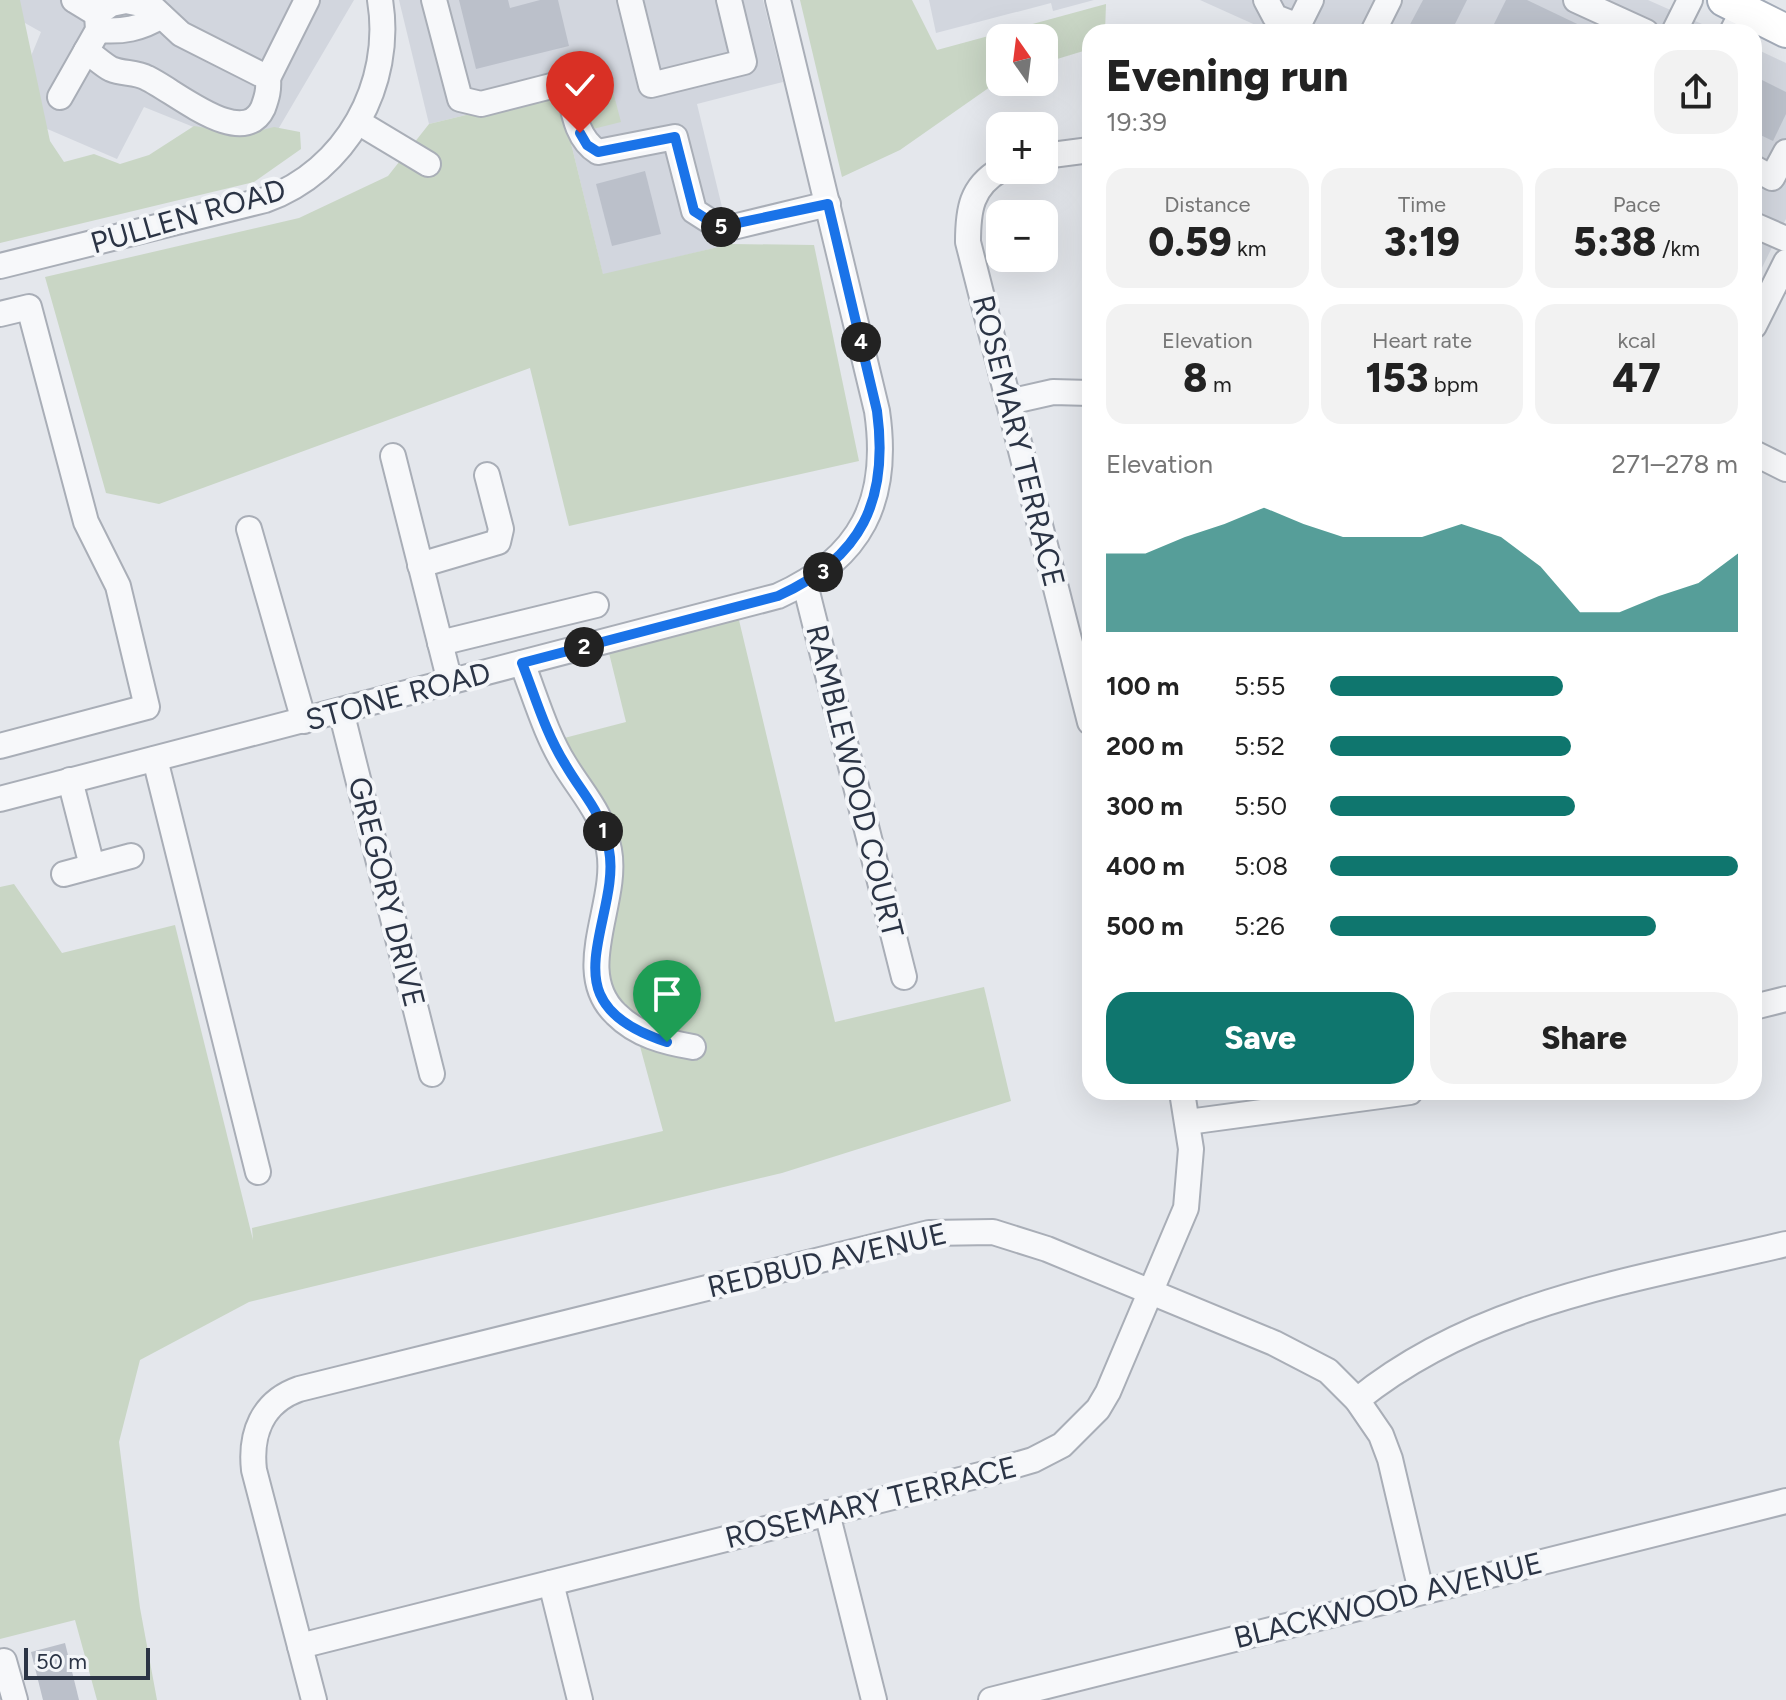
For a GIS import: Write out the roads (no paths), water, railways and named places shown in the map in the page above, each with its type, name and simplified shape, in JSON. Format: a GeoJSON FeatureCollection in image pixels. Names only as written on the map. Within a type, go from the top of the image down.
{"type":"FeatureCollection","features":[{"type":"Feature","properties":{"kind":"main road"},"geometry":{"type":"LineString","coordinates":[[1733,14],[1786,31]]}},
{"type":"Feature","properties":{"kind":"street"},"geometry":{"type":"LineString","coordinates":[[74,0],[94,31],[111,69],[144,76],[218,119],[237,125],[248,125],[258,119],[269,92],[268,78],[307,0]]}},
{"type":"Feature","properties":{"kind":"street","name":"PULLEN ROAD"},"geometry":{"type":"LineString","coordinates":[[0,266],[287,192],[316,173],[356,125],[369,103],[381,58],[380,0]]}},
{"type":"Feature","properties":{"kind":"street"},"geometry":{"type":"LineString","coordinates":[[434,0],[460,99],[481,104],[567,82],[580,133],[587,145],[598,152],[675,137],[694,211],[719,227],[828,204]]}},
{"type":"Feature","properties":{"kind":"street"},"geometry":{"type":"LineString","coordinates":[[630,0],[651,85],[744,62],[729,0]]}},
{"type":"Feature","properties":{"kind":"street","name":"STONE ROAD"},"geometry":{"type":"LineString","coordinates":[[0,799],[778,596],[805,584],[834,563],[869,513],[880,479],[882,444],[877,411],[778,0]]}},
{"type":"Feature","properties":{"kind":"street"},"geometry":{"type":"LineString","coordinates":[[1266,0],[1275,17],[1293,24]]}},
{"type":"Feature","properties":{"kind":"street"},"geometry":{"type":"LineString","coordinates":[[1299,24],[1311,0]]}},
{"type":"Feature","properties":{"kind":"street"},"geometry":{"type":"LineString","coordinates":[[1377,24],[1389,0]]}},
{"type":"Feature","properties":{"kind":"street"},"geometry":{"type":"LineString","coordinates":[[1576,0],[1622,24]]}},
{"type":"Feature","properties":{"kind":"street"},"geometry":{"type":"LineString","coordinates":[[1678,24],[1690,0]]}},
{"type":"Feature","properties":{"kind":"street"},"geometry":{"type":"LineString","coordinates":[[60,97],[111,4],[126,1],[151,6],[181,34],[268,78]]}},
{"type":"Feature","properties":{"kind":"street"},"geometry":{"type":"LineString","coordinates":[[356,125],[428,164]]}},
{"type":"Feature","properties":{"kind":"street"},"geometry":{"type":"LineString","coordinates":[[1058,154],[1082,151]]}},
{"type":"Feature","properties":{"kind":"street"},"geometry":{"type":"LineString","coordinates":[[1762,172],[1772,178],[1786,152]]}},
{"type":"Feature","properties":{"kind":"street","name":"ROSEMARY TERRACE"},"geometry":{"type":"LineString","coordinates":[[986,181],[979,187],[971,203],[968,242],[1082,690]]}},
{"type":"Feature","properties":{"kind":"street"},"geometry":{"type":"LineString","coordinates":[[1762,228],[1786,239]]}},
{"type":"Feature","properties":{"kind":"street"},"geometry":{"type":"LineString","coordinates":[[1762,308],[1776,277]]}},
{"type":"Feature","properties":{"kind":"street"},"geometry":{"type":"LineString","coordinates":[[0,314],[29,307],[86,522],[118,586],[147,707],[0,746]]}},
{"type":"Feature","properties":{"kind":"street"},"geometry":{"type":"LineString","coordinates":[[1009,402],[1053,392],[1082,393]]}},
{"type":"Feature","properties":{"kind":"street"},"geometry":{"type":"LineString","coordinates":[[393,456],[450,682]]}},
{"type":"Feature","properties":{"kind":"street"},"geometry":{"type":"LineString","coordinates":[[1762,457],[1786,469]]}},
{"type":"Feature","properties":{"kind":"street"},"geometry":{"type":"LineString","coordinates":[[420,565],[498,542],[501,529],[487,475]]}},
{"type":"Feature","properties":{"kind":"street"},"geometry":{"type":"LineString","coordinates":[[249,529],[304,721]]}},
{"type":"Feature","properties":{"kind":"street","name":"RAMBLEWOOD COURT"},"geometry":{"type":"LineString","coordinates":[[805,584],[904,977]]}},
{"type":"Feature","properties":{"kind":"street"},"geometry":{"type":"LineString","coordinates":[[440,643],[596,605]]}},
{"type":"Feature","properties":{"kind":"street"},"geometry":{"type":"LineString","coordinates":[[522,663],[565,765],[597,810],[609,850],[612,882],[596,967],[600,994],[616,1015],[637,1029],[667,1042],[693,1047]]}},
{"type":"Feature","properties":{"kind":"street","name":"GREGORY DRIVE"},"geometry":{"type":"LineString","coordinates":[[341,711],[432,1074]]}},
{"type":"Feature","properties":{"kind":"street"},"geometry":{"type":"LineString","coordinates":[[155,759],[258,1172]]}},
{"type":"Feature","properties":{"kind":"street"},"geometry":{"type":"LineString","coordinates":[[77,778],[98,865]]}},
{"type":"Feature","properties":{"kind":"street"},"geometry":{"type":"LineString","coordinates":[[64,874],[131,856]]}},
{"type":"Feature","properties":{"kind":"street"},"geometry":{"type":"LineString","coordinates":[[1762,1005],[1786,999]]}},
{"type":"Feature","properties":{"kind":"street","name":"ROSEMARY TERRACE"},"geometry":{"type":"LineString","coordinates":[[300,1646],[1033,1460],[1062,1445],[1088,1420],[1108,1392],[1186,1208],[1191,1149],[1184,1100]]}},
{"type":"Feature","properties":{"kind":"street"},"geometry":{"type":"LineString","coordinates":[[1188,1122],[1351,1100]]}},
{"type":"Feature","properties":{"kind":"street","name":"REDBUD AVENUE"},"geometry":{"type":"LineString","coordinates":[[300,1646],[254,1470],[254,1437],[265,1412],[276,1399],[299,1389],[929,1233],[966,1230],[1014,1237],[1152,1292],[1316,1364],[1357,1400],[1381,1435],[1390,1459],[1421,1591]]}},
{"type":"Feature","properties":{"kind":"street"},"geometry":{"type":"LineString","coordinates":[[1357,1400],[1431,1348],[1480,1324],[1525,1309],[1786,1244]]}},
{"type":"Feature","properties":{"kind":"street","name":"BLACKWOOD AVENUE"},"geometry":{"type":"LineString","coordinates":[[991,1700],[1786,1501]]}},
{"type":"Feature","properties":{"kind":"street"},"geometry":{"type":"LineString","coordinates":[[827,1513],[874,1700]]}},
{"type":"Feature","properties":{"kind":"street"},"geometry":{"type":"LineString","coordinates":[[551,1583],[580,1700]]}},
{"type":"Feature","properties":{"kind":"street"},"geometry":{"type":"LineString","coordinates":[[300,1646],[314,1700]]}},
{"type":"Feature","properties":{"kind":"street"},"geometry":{"type":"LineString","coordinates":[[0,1662],[4,1661],[15,1700]]}}]}
